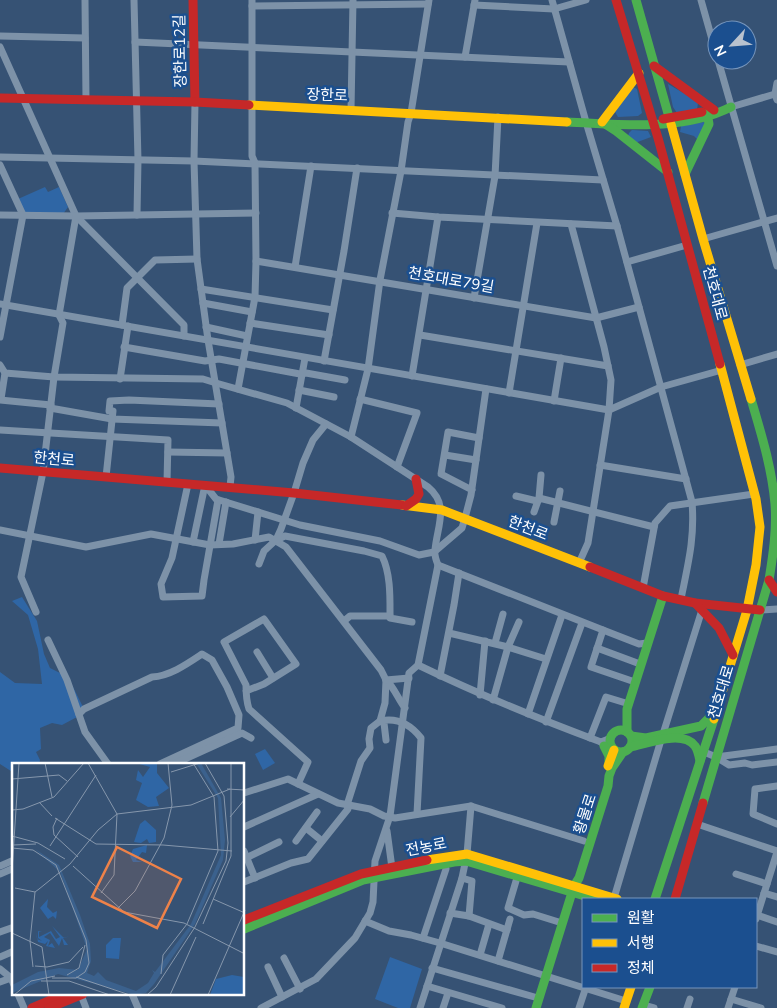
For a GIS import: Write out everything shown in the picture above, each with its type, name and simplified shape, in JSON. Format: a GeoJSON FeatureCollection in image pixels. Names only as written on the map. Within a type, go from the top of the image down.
{"type":"FeatureCollection","features":[{"type":"Feature","properties":{"kind":"main road","name":"장한로12길"},"geometry":{"type":"LineString","coordinates":[[194,0],[195,102]]}},
{"type":"Feature","properties":{"kind":"main road","name":"천호대로"},"geometry":{"type":"LineString","coordinates":[[616,0],[688,245],[754,494],[760,527],[756,565],[747,610],[687,806],[654,898]]}},
{"type":"Feature","properties":{"kind":"main road","name":"천호대로"},"geometry":{"type":"LineString","coordinates":[[636,0],[703,239],[762,435],[775,488],[774,545],[769,580],[674,898]]}},
{"type":"Feature","properties":{"kind":"main road"},"geometry":{"type":"LineString","coordinates":[[654,66],[711,115],[685,174]]}},
{"type":"Feature","properties":{"kind":"main road"},"geometry":{"type":"LineString","coordinates":[[639,73],[602,122],[668,172]]}},
{"type":"Feature","properties":{"kind":"main road","name":"장한로"},"geometry":{"type":"LineString","coordinates":[[0,98],[195,102],[586,122],[653,123],[711,115],[731,107]]}},
{"type":"Feature","properties":{"kind":"main road","name":"한천로"},"geometry":{"type":"LineString","coordinates":[[0,468],[294,493],[442,510],[663,596],[695,603],[760,610]]}},
{"type":"Feature","properties":{"kind":"main road"},"geometry":{"type":"LineString","coordinates":[[406,506],[416,499],[419,494],[416,479]]}},
{"type":"Feature","properties":{"kind":"main road"},"geometry":{"type":"LineString","coordinates":[[769,580],[777,592]]}},
{"type":"Feature","properties":{"kind":"main road"},"geometry":{"type":"LineString","coordinates":[[614,748],[632,742],[629,731],[628,706],[663,596]]}},
{"type":"Feature","properties":{"kind":"main road"},"geometry":{"type":"LineString","coordinates":[[695,603],[701,613],[716,625],[730,645],[733,655]]}},
{"type":"Feature","properties":{"kind":"main road"},"geometry":{"type":"LineString","coordinates":[[614,748],[610,743],[628,706]]}},
{"type":"Feature","properties":{"kind":"main road"},"geometry":{"type":"LineString","coordinates":[[614,748],[701,726],[717,710]]}},
{"type":"Feature","properties":{"kind":"main road"},"geometry":{"type":"LineString","coordinates":[[613,734],[622,730],[629,731],[637,738],[667,736],[691,741],[695,746],[700,761]]}},
{"type":"Feature","properties":{"kind":"main road","name":"황물로"},"geometry":{"type":"LineString","coordinates":[[573,889],[574,876],[614,748]]}},
{"type":"Feature","properties":{"kind":"main road","name":"황물로"},"geometry":{"type":"LineString","coordinates":[[536,1008],[573,889],[579,878],[614,762],[614,748]]}},
{"type":"Feature","properties":{"kind":"main road","name":"전농로"},"geometry":{"type":"LineString","coordinates":[[245,929],[392,868],[466,858],[611,898]]}},
{"type":"Feature","properties":{"kind":"main road","name":"전농로"},"geometry":{"type":"LineString","coordinates":[[245,920],[361,874],[373,875],[466,858]]}},
{"type":"Feature","properties":{"kind":"main road","name":"전농로"},"geometry":{"type":"LineString","coordinates":[[573,889],[593,898]]}},
{"type":"Feature","properties":{"kind":"main road"},"geometry":{"type":"LineString","coordinates":[[625,1004],[631,988]]}},
{"type":"Feature","properties":{"kind":"main road"},"geometry":{"type":"LineString","coordinates":[[643,1007],[650,988]]}},
{"type":"Feature","properties":{"kind":"main road"},"geometry":{"type":"LineString","coordinates":[[32,1008],[60,996]]}},
{"type":"Feature","properties":{"kind":"main road"},"geometry":{"type":"LineString","coordinates":[[49,1008],[60,1006],[80,996]]}},
{"type":"Feature","properties":{"kind":"street"},"geometry":{"type":"LineString","coordinates":[[85,0],[86,100]]}},
{"type":"Feature","properties":{"kind":"street"},"geometry":{"type":"LineString","coordinates":[[134,0],[138,160],[137,215]]}},
{"type":"Feature","properties":{"kind":"street"},"geometry":{"type":"LineString","coordinates":[[552,0],[617,226],[692,502],[694,525],[692,547],[681,599]]}},
{"type":"Feature","properties":{"kind":"street"},"geometry":{"type":"LineString","coordinates":[[465,57],[474,3],[554,9],[586,0]]}},
{"type":"Feature","properties":{"kind":"street"},"geometry":{"type":"LineString","coordinates":[[701,0],[707,22]]}},
{"type":"Feature","properties":{"kind":"street"},"geometry":{"type":"LineString","coordinates":[[238,389],[255,297],[256,213],[255,163],[252,156],[252,3],[429,2],[412,113],[408,122],[401,171],[380,280],[368,369],[351,437]]}},
{"type":"Feature","properties":{"kind":"street"},"geometry":{"type":"LineString","coordinates":[[351,110],[353,3]]}},
{"type":"Feature","properties":{"kind":"street"},"geometry":{"type":"LineString","coordinates":[[0,36],[85,38]]}},
{"type":"Feature","properties":{"kind":"street"},"geometry":{"type":"LineString","coordinates":[[135,42],[194,43],[569,62]]}},
{"type":"Feature","properties":{"kind":"street"},"geometry":{"type":"LineString","coordinates":[[0,47],[76,216],[184,325],[184,336]]}},
{"type":"Feature","properties":{"kind":"street"},"geometry":{"type":"LineString","coordinates":[[720,70],[777,266]]}},
{"type":"Feature","properties":{"kind":"street"},"geometry":{"type":"LineString","coordinates":[[731,107],[776,97],[777,83]]}},
{"type":"Feature","properties":{"kind":"street"},"geometry":{"type":"LineString","coordinates":[[195,102],[194,161],[197,259],[208,340],[231,477],[230,487]]}},
{"type":"Feature","properties":{"kind":"street"},"geometry":{"type":"LineString","coordinates":[[474,298],[495,176],[498,117]]}},
{"type":"Feature","properties":{"kind":"street"},"geometry":{"type":"LineString","coordinates":[[0,157],[255,163],[603,180]]}},
{"type":"Feature","properties":{"kind":"street"},"geometry":{"type":"LineString","coordinates":[[0,165],[23,216],[4,304],[0,335]]}},
{"type":"Feature","properties":{"kind":"street"},"geometry":{"type":"LineString","coordinates":[[294,267],[311,166]]}},
{"type":"Feature","properties":{"kind":"street"},"geometry":{"type":"LineString","coordinates":[[324,361],[357,168]]}},
{"type":"Feature","properties":{"kind":"street"},"geometry":{"type":"LineString","coordinates":[[0,215],[76,216],[256,213]]}},
{"type":"Feature","properties":{"kind":"street"},"geometry":{"type":"LineString","coordinates":[[392,213],[536,223],[617,226]]}},
{"type":"Feature","properties":{"kind":"street"},"geometry":{"type":"LineString","coordinates":[[36,612],[21,577],[31,537],[43,472],[54,378],[63,323],[59,315],[76,216]]}},
{"type":"Feature","properties":{"kind":"street"},"geometry":{"type":"LineString","coordinates":[[412,376],[438,217]]}},
{"type":"Feature","properties":{"kind":"street"},"geometry":{"type":"LineString","coordinates":[[703,239],[777,218]]}},
{"type":"Feature","properties":{"kind":"street"},"geometry":{"type":"LineString","coordinates":[[509,393],[536,223]]}},
{"type":"Feature","properties":{"kind":"street"},"geometry":{"type":"LineString","coordinates":[[571,224],[611,380],[609,410],[588,542],[579,563]]}},
{"type":"Feature","properties":{"kind":"street"},"geometry":{"type":"LineString","coordinates":[[627,262],[688,245]]}},
{"type":"Feature","properties":{"kind":"street"},"geometry":{"type":"LineString","coordinates":[[120,379],[124,347],[127,288],[155,260],[197,259]]}},
{"type":"Feature","properties":{"kind":"street","name":"천호대로79길"},"geometry":{"type":"LineString","coordinates":[[256,261],[380,280],[426,290],[596,318],[639,307]]}},
{"type":"Feature","properties":{"kind":"street"},"geometry":{"type":"LineString","coordinates":[[201,289],[333,310]]}},
{"type":"Feature","properties":{"kind":"street"},"geometry":{"type":"LineString","coordinates":[[4,304],[609,410],[661,387],[722,370]]}},
{"type":"Feature","properties":{"kind":"street"},"geometry":{"type":"LineString","coordinates":[[203,304],[252,312]]}},
{"type":"Feature","properties":{"kind":"street"},"geometry":{"type":"LineString","coordinates":[[250,323],[329,335]]}},
{"type":"Feature","properties":{"kind":"street"},"geometry":{"type":"LineString","coordinates":[[206,327],[247,336]]}},
{"type":"Feature","properties":{"kind":"street"},"geometry":{"type":"LineString","coordinates":[[420,335],[608,366]]}},
{"type":"Feature","properties":{"kind":"street"},"geometry":{"type":"LineString","coordinates":[[124,347],[205,361],[219,359],[345,380]]}},
{"type":"Feature","properties":{"kind":"street"},"geometry":{"type":"LineString","coordinates":[[740,365],[777,354]]}},
{"type":"Feature","properties":{"kind":"street"},"geometry":{"type":"LineString","coordinates":[[296,408],[305,358]]}},
{"type":"Feature","properties":{"kind":"street"},"geometry":{"type":"LineString","coordinates":[[554,401],[562,358]]}},
{"type":"Feature","properties":{"kind":"street"},"geometry":{"type":"LineString","coordinates":[[0,365],[5,373],[1,400],[51,406],[112,419],[222,423]]}},
{"type":"Feature","properties":{"kind":"street"},"geometry":{"type":"LineString","coordinates":[[5,373],[54,378],[203,379],[287,403],[351,437],[435,492],[442,510],[434,552],[438,565],[418,666],[409,673],[408,678],[390,816],[379,847],[373,875],[373,902],[370,913],[356,938],[316,979],[300,989],[260,1008]]}},
{"type":"Feature","properties":{"kind":"street"},"geometry":{"type":"LineString","coordinates":[[206,485],[216,499],[258,512],[300,524],[380,542],[419,555],[434,552],[462,528],[472,490],[486,389]]}},
{"type":"Feature","properties":{"kind":"street"},"geometry":{"type":"LineString","coordinates":[[299,390],[334,397]]}},
{"type":"Feature","properties":{"kind":"street"},"geometry":{"type":"LineString","coordinates":[[360,399],[417,413],[398,467]]}},
{"type":"Feature","properties":{"kind":"street"},"geometry":{"type":"LineString","coordinates":[[106,477],[113,412],[109,411],[110,401],[129,400],[219,404]]}},
{"type":"Feature","properties":{"kind":"street"},"geometry":{"type":"LineString","coordinates":[[276,540],[303,463],[313,440],[326,424]]}},
{"type":"Feature","properties":{"kind":"street"},"geometry":{"type":"LineString","coordinates":[[0,430],[168,440],[167,482]]}},
{"type":"Feature","properties":{"kind":"street"},"geometry":{"type":"LineString","coordinates":[[472,490],[442,474],[448,432],[479,438]]}},
{"type":"Feature","properties":{"kind":"street"},"geometry":{"type":"LineString","coordinates":[[168,452],[227,453]]}},
{"type":"Feature","properties":{"kind":"street"},"geometry":{"type":"LineString","coordinates":[[445,455],[476,460]]}},
{"type":"Feature","properties":{"kind":"street"},"geometry":{"type":"LineString","coordinates":[[600,465],[686,479]]}},
{"type":"Feature","properties":{"kind":"street"},"geometry":{"type":"LineString","coordinates":[[534,512],[538,499],[541,475]]}},
{"type":"Feature","properties":{"kind":"street"},"geometry":{"type":"LineString","coordinates":[[188,484],[172,558],[161,584],[163,597],[202,596],[210,545],[222,501]]}},
{"type":"Feature","properties":{"kind":"street"},"geometry":{"type":"LineString","coordinates":[[193,542],[206,485]]}},
{"type":"Feature","properties":{"kind":"street"},"geometry":{"type":"LineString","coordinates":[[554,522],[560,491]]}},
{"type":"Feature","properties":{"kind":"street"},"geometry":{"type":"LineString","coordinates":[[643,588],[654,527],[670,506],[754,494]]}},
{"type":"Feature","properties":{"kind":"street"},"geometry":{"type":"LineString","coordinates":[[516,496],[558,502],[654,527]]}},
{"type":"Feature","properties":{"kind":"street"},"geometry":{"type":"LineString","coordinates":[[219,544],[222,501]]}},
{"type":"Feature","properties":{"kind":"street"},"geometry":{"type":"LineString","coordinates":[[255,540],[258,512]]}},
{"type":"Feature","properties":{"kind":"street"},"geometry":{"type":"LineString","coordinates":[[0,530],[86,547],[151,534],[210,545],[233,544],[270,537],[286,547],[381,670],[405,708]]}},
{"type":"Feature","properties":{"kind":"street"},"geometry":{"type":"LineString","coordinates":[[258,564],[264,551],[276,540],[285,536],[382,556],[387,570],[390,616]]}},
{"type":"Feature","properties":{"kind":"street"},"geometry":{"type":"LineString","coordinates":[[438,565],[582,623],[640,644],[647,643]]}},
{"type":"Feature","properties":{"kind":"street"},"geometry":{"type":"LineString","coordinates":[[440,676],[458,573]]}},
{"type":"Feature","properties":{"kind":"street"},"geometry":{"type":"LineString","coordinates":[[760,610],[777,609]]}},
{"type":"Feature","properties":{"kind":"street"},"geometry":{"type":"LineString","coordinates":[[615,898],[667,736],[701,613]]}},
{"type":"Feature","properties":{"kind":"street"},"geometry":{"type":"LineString","coordinates":[[496,643],[504,614]]}},
{"type":"Feature","properties":{"kind":"street"},"geometry":{"type":"LineString","coordinates":[[528,714],[562,615]]}},
{"type":"Feature","properties":{"kind":"street"},"geometry":{"type":"LineString","coordinates":[[344,621],[350,616],[390,616],[390,618],[412,622]]}},
{"type":"Feature","properties":{"kind":"street"},"geometry":{"type":"LineString","coordinates":[[246,691],[264,684],[296,664],[264,619],[224,642],[246,684],[246,691],[249,708],[308,762],[298,784]]}},
{"type":"Feature","properties":{"kind":"street"},"geometry":{"type":"LineString","coordinates":[[493,700],[508,647],[519,622]]}},
{"type":"Feature","properties":{"kind":"street"},"geometry":{"type":"LineString","coordinates":[[546,722],[582,623]]}},
{"type":"Feature","properties":{"kind":"street"},"geometry":{"type":"LineString","coordinates":[[603,630],[591,666],[635,682]]}},
{"type":"Feature","properties":{"kind":"street"},"geometry":{"type":"LineString","coordinates":[[449,633],[496,643],[546,659]]}},
{"type":"Feature","properties":{"kind":"street"},"geometry":{"type":"LineString","coordinates":[[48,640],[67,680],[85,732],[107,763]]}},
{"type":"Feature","properties":{"kind":"street"},"geometry":{"type":"LineString","coordinates":[[480,694],[485,641]]}},
{"type":"Feature","properties":{"kind":"street"},"geometry":{"type":"LineString","coordinates":[[597,648],[640,664]]}},
{"type":"Feature","properties":{"kind":"street"},"geometry":{"type":"LineString","coordinates":[[257,652],[273,678]]}},
{"type":"Feature","properties":{"kind":"street"},"geometry":{"type":"LineString","coordinates":[[79,714],[84,709],[152,677],[161,676],[180,668],[202,654],[212,660],[227,687],[239,715],[238,728],[162,763]]}},
{"type":"Feature","properties":{"kind":"street"},"geometry":{"type":"LineString","coordinates":[[418,666],[493,700],[614,748]]}},
{"type":"Feature","properties":{"kind":"street"},"geometry":{"type":"LineString","coordinates":[[386,680],[408,678]]}},
{"type":"Feature","properties":{"kind":"street"},"geometry":{"type":"LineString","coordinates":[[380,721],[385,703],[386,680]]}},
{"type":"Feature","properties":{"kind":"street"},"geometry":{"type":"LineString","coordinates":[[590,738],[606,697],[628,706]]}},
{"type":"Feature","properties":{"kind":"street"},"geometry":{"type":"LineString","coordinates":[[380,721],[384,722],[386,740]]}},
{"type":"Feature","properties":{"kind":"street"},"geometry":{"type":"LineString","coordinates":[[245,882],[308,858],[348,810],[347,805],[361,761],[370,748],[368,739],[371,728],[380,721],[403,722],[421,738],[417,814]]}},
{"type":"Feature","properties":{"kind":"street"},"geometry":{"type":"LineString","coordinates":[[176,763],[242,733],[251,738]]}},
{"type":"Feature","properties":{"kind":"street"},"geometry":{"type":"LineString","coordinates":[[716,757],[777,748]]}},
{"type":"Feature","properties":{"kind":"street"},"geometry":{"type":"LineString","coordinates":[[704,752],[729,765],[777,762]]}},
{"type":"Feature","properties":{"kind":"street"},"geometry":{"type":"LineString","coordinates":[[245,793],[288,779],[338,803],[370,809],[384,816],[395,818],[471,806],[584,842]]}},
{"type":"Feature","properties":{"kind":"street"},"geometry":{"type":"LineString","coordinates":[[777,786],[755,789],[753,814],[777,824]]}},
{"type":"Feature","properties":{"kind":"street"},"geometry":{"type":"LineString","coordinates":[[245,827],[318,794]]}},
{"type":"Feature","properties":{"kind":"street"},"geometry":{"type":"LineString","coordinates":[[420,1008],[462,878],[471,806]]}},
{"type":"Feature","properties":{"kind":"street"},"geometry":{"type":"LineString","coordinates":[[296,841],[316,812]]}},
{"type":"Feature","properties":{"kind":"street"},"geometry":{"type":"LineString","coordinates":[[697,824],[777,852],[773,874],[767,884],[757,914]]}},
{"type":"Feature","properties":{"kind":"street"},"geometry":{"type":"LineString","coordinates":[[306,828],[322,841]]}},
{"type":"Feature","properties":{"kind":"street"},"geometry":{"type":"LineString","coordinates":[[387,828],[392,868]]}},
{"type":"Feature","properties":{"kind":"street"},"geometry":{"type":"LineString","coordinates":[[255,878],[245,855],[279,842]]}},
{"type":"Feature","properties":{"kind":"street"},"geometry":{"type":"LineString","coordinates":[[0,866],[12,861]]}},
{"type":"Feature","properties":{"kind":"street"},"geometry":{"type":"LineString","coordinates":[[0,874],[12,869]]}},
{"type":"Feature","properties":{"kind":"street"},"geometry":{"type":"LineString","coordinates":[[423,938],[446,869]]}},
{"type":"Feature","properties":{"kind":"street"},"geometry":{"type":"LineString","coordinates":[[736,874],[767,884]]}},
{"type":"Feature","properties":{"kind":"street"},"geometry":{"type":"LineString","coordinates":[[462,878],[472,881],[469,916]]}},
{"type":"Feature","properties":{"kind":"street"},"geometry":{"type":"LineString","coordinates":[[516,881],[508,908],[524,915],[533,914],[562,923]]}},
{"type":"Feature","properties":{"kind":"street"},"geometry":{"type":"LineString","coordinates":[[764,893],[777,897]]}},
{"type":"Feature","properties":{"kind":"street"},"geometry":{"type":"LineString","coordinates":[[450,913],[469,916],[507,930]]}},
{"type":"Feature","properties":{"kind":"street"},"geometry":{"type":"LineString","coordinates":[[757,917],[777,922]]}},
{"type":"Feature","properties":{"kind":"street"},"geometry":{"type":"LineString","coordinates":[[498,961],[510,918]]}},
{"type":"Feature","properties":{"kind":"street"},"geometry":{"type":"LineString","coordinates":[[365,921],[389,931],[423,938],[582,987]]}},
{"type":"Feature","properties":{"kind":"street"},"geometry":{"type":"LineString","coordinates":[[480,955],[489,924]]}},
{"type":"Feature","properties":{"kind":"street"},"geometry":{"type":"LineString","coordinates":[[0,932],[12,928]]}},
{"type":"Feature","properties":{"kind":"street"},"geometry":{"type":"LineString","coordinates":[[757,946],[777,952]]}},
{"type":"Feature","properties":{"kind":"street"},"geometry":{"type":"LineString","coordinates":[[0,957],[12,952]]}},
{"type":"Feature","properties":{"kind":"street"},"geometry":{"type":"LineString","coordinates":[[284,958],[300,989]]}},
{"type":"Feature","properties":{"kind":"street"},"geometry":{"type":"LineString","coordinates":[[268,967],[282,997]]}},
{"type":"Feature","properties":{"kind":"street"},"geometry":{"type":"LineString","coordinates":[[432,968],[538,998]]}},
{"type":"Feature","properties":{"kind":"street"},"geometry":{"type":"LineString","coordinates":[[0,970],[12,979]]}},
{"type":"Feature","properties":{"kind":"street"},"geometry":{"type":"LineString","coordinates":[[427,986],[502,1008]]}},
{"type":"Feature","properties":{"kind":"street"},"geometry":{"type":"LineString","coordinates":[[579,1008],[586,988],[625,1004]]}},
{"type":"Feature","properties":{"kind":"street"},"geometry":{"type":"LineString","coordinates":[[728,1008],[735,988]]}},
{"type":"Feature","properties":{"kind":"street"},"geometry":{"type":"LineString","coordinates":[[443,1008],[448,993]]}},
{"type":"Feature","properties":{"kind":"street"},"geometry":{"type":"LineString","coordinates":[[19,996],[24,1008]]}},
{"type":"Feature","properties":{"kind":"street"},"geometry":{"type":"LineString","coordinates":[[82,996],[86,1008]]}},
{"type":"Feature","properties":{"kind":"street"},"geometry":{"type":"LineString","coordinates":[[133,996],[138,1008]]}},
{"type":"Feature","properties":{"kind":"street"},"geometry":{"type":"LineString","coordinates":[[687,1008],[690,999]]}},
{"type":"Feature","properties":{"kind":"street"},"geometry":{"type":"LineString","coordinates":[[731,999],[761,1008]]}},
{"type":"Feature","properties":{"kind":"street"},"geometry":{"type":"LineString","coordinates":[[643,1007],[654,1008]]}},
{"type":"Feature","properties":{"kind":"shaded area"},"geometry":{"type":"Polygon","coordinates":[[[668,84],[697,101],[697,110],[677,113],[673,107],[668,84]]]}},
{"type":"Feature","properties":{"kind":"shaded area"},"geometry":{"type":"Polygon","coordinates":[[[633,87],[637,89],[642,113],[638,116],[618,117],[615,112],[633,87]]]}},
{"type":"Feature","properties":{"kind":"shaded area"},"geometry":{"type":"Polygon","coordinates":[[[704,122],[706,125],[699,141],[694,136],[680,132],[681,126],[704,122]]]}},
{"type":"Feature","properties":{"kind":"shaded area"},"geometry":{"type":"Polygon","coordinates":[[[632,130],[648,131],[651,137],[635,143],[628,136],[632,130]]]}},
{"type":"Feature","properties":{"kind":"shaded area"},"geometry":{"type":"Polygon","coordinates":[[[45,187],[48,192],[59,187],[68,207],[63,214],[25,214],[18,199],[45,187]]]}},
{"type":"Feature","properties":{"kind":"shaded area"},"geometry":{"type":"Polygon","coordinates":[[[22,597],[37,621],[44,654],[50,668],[68,677],[84,709],[77,717],[62,725],[52,723],[40,728],[41,749],[36,752],[40,760],[39,763],[12,763],[12,772],[0,764],[0,672],[15,683],[42,684],[38,649],[28,615],[12,601],[22,597]]]}},
{"type":"Feature","properties":{"kind":"shaded area"},"geometry":{"type":"Polygon","coordinates":[[[265,749],[275,763],[263,770],[255,754],[265,749]]]}},
{"type":"Feature","properties":{"kind":"shaded area"},"geometry":{"type":"Polygon","coordinates":[[[390,957],[422,969],[410,1008],[398,1008],[375,999],[390,957]]]}},
{"type":"Feature","properties":{"kind":"traffic: fast"},"geometry":{"type":"LineString","coordinates":[[636,0],[669,117]]}},
{"type":"Feature","properties":{"kind":"traffic: fast"},"geometry":{"type":"LineString","coordinates":[[567,122],[650,125],[692,120],[712,115],[731,107]]}},
{"type":"Feature","properties":{"kind":"traffic: fast"},"geometry":{"type":"LineString","coordinates":[[685,174],[709,124],[707,113]]}},
{"type":"Feature","properties":{"kind":"traffic: fast"},"geometry":{"type":"LineString","coordinates":[[602,122],[668,172]]}},
{"type":"Feature","properties":{"kind":"traffic: fast"},"geometry":{"type":"LineString","coordinates":[[703,803],[769,580],[773,552],[775,523],[774,491],[766,451],[751,399]]}},
{"type":"Feature","properties":{"kind":"traffic: fast"},"geometry":{"type":"LineString","coordinates":[[627,732],[627,709],[663,596]]}},
{"type":"Feature","properties":{"kind":"traffic: fast"},"geometry":{"type":"LineString","coordinates":[[631,736],[646,738],[701,726],[717,710]]}},
{"type":"Feature","properties":{"kind":"traffic: fast"},"geometry":{"type":"LineString","coordinates":[[655,898],[714,719]]}},
{"type":"Feature","properties":{"kind":"traffic: fast"},"geometry":{"type":"LineString","coordinates":[[621,730],[629,733],[632,741],[629,749],[621,752],[613,749],[610,741],[613,733],[621,730]]}},
{"type":"Feature","properties":{"kind":"traffic: fast"},"geometry":{"type":"LineString","coordinates":[[630,747],[664,739],[682,739],[689,741],[695,746],[700,761]]}},
{"type":"Feature","properties":{"kind":"traffic: fast"},"geometry":{"type":"LineString","coordinates":[[604,746],[609,756],[609,762]]}},
{"type":"Feature","properties":{"kind":"traffic: fast"},"geometry":{"type":"LineString","coordinates":[[536,1008],[608,786],[609,776],[623,752]]}},
{"type":"Feature","properties":{"kind":"traffic: fast"},"geometry":{"type":"LineString","coordinates":[[245,929],[363,880],[454,862],[466,861],[592,898]]}},
{"type":"Feature","properties":{"kind":"traffic: fast"},"geometry":{"type":"LineString","coordinates":[[642,1008],[650,988]]}},
{"type":"Feature","properties":{"kind":"traffic: slow"},"geometry":{"type":"LineString","coordinates":[[602,122],[639,73]]}},
{"type":"Feature","properties":{"kind":"traffic: slow"},"geometry":{"type":"LineString","coordinates":[[249,105],[567,122]]}},
{"type":"Feature","properties":{"kind":"traffic: slow"},"geometry":{"type":"LineString","coordinates":[[671,124],[751,399]]}},
{"type":"Feature","properties":{"kind":"traffic: slow"},"geometry":{"type":"LineString","coordinates":[[714,719],[747,610],[756,565],[760,527],[756,499],[720,364]]}},
{"type":"Feature","properties":{"kind":"traffic: slow"},"geometry":{"type":"LineString","coordinates":[[402,505],[442,510],[590,567]]}},
{"type":"Feature","properties":{"kind":"traffic: slow"},"geometry":{"type":"LineString","coordinates":[[608,766],[614,750]]}},
{"type":"Feature","properties":{"kind":"traffic: slow"},"geometry":{"type":"LineString","coordinates":[[427,860],[467,854],[614,898]]}},
{"type":"Feature","properties":{"kind":"traffic: slow"},"geometry":{"type":"LineString","coordinates":[[624,1008],[631,988]]}},
{"type":"Feature","properties":{"kind":"traffic: jam"},"geometry":{"type":"LineString","coordinates":[[193,0],[195,102]]}},
{"type":"Feature","properties":{"kind":"traffic: jam"},"geometry":{"type":"LineString","coordinates":[[616,0],[658,138],[720,364]]}},
{"type":"Feature","properties":{"kind":"traffic: jam"},"geometry":{"type":"LineString","coordinates":[[654,66],[714,110]]}},
{"type":"Feature","properties":{"kind":"traffic: jam"},"geometry":{"type":"LineString","coordinates":[[0,98],[249,105]]}},
{"type":"Feature","properties":{"kind":"traffic: jam"},"geometry":{"type":"LineString","coordinates":[[663,119],[702,112]]}},
{"type":"Feature","properties":{"kind":"traffic: jam"},"geometry":{"type":"LineString","coordinates":[[0,468],[294,493],[402,505]]}},
{"type":"Feature","properties":{"kind":"traffic: jam"},"geometry":{"type":"LineString","coordinates":[[406,506],[416,499],[419,494],[416,479]]}},
{"type":"Feature","properties":{"kind":"traffic: jam"},"geometry":{"type":"LineString","coordinates":[[590,567],[663,596],[695,603],[760,610]]}},
{"type":"Feature","properties":{"kind":"traffic: jam"},"geometry":{"type":"LineString","coordinates":[[769,580],[777,592]]}},
{"type":"Feature","properties":{"kind":"traffic: jam"},"geometry":{"type":"LineString","coordinates":[[695,603],[719,628],[733,655]]}},
{"type":"Feature","properties":{"kind":"traffic: jam"},"geometry":{"type":"LineString","coordinates":[[675,898],[703,803]]}},
{"type":"Feature","properties":{"kind":"traffic: jam"},"geometry":{"type":"LineString","coordinates":[[245,920],[361,874],[427,860]]}},
{"type":"Feature","properties":{"kind":"traffic: jam"},"geometry":{"type":"LineString","coordinates":[[32,1008],[60,996]]}},
{"type":"Feature","properties":{"kind":"traffic: jam"},"geometry":{"type":"LineString","coordinates":[[49,1008],[78,996]]}}]}
